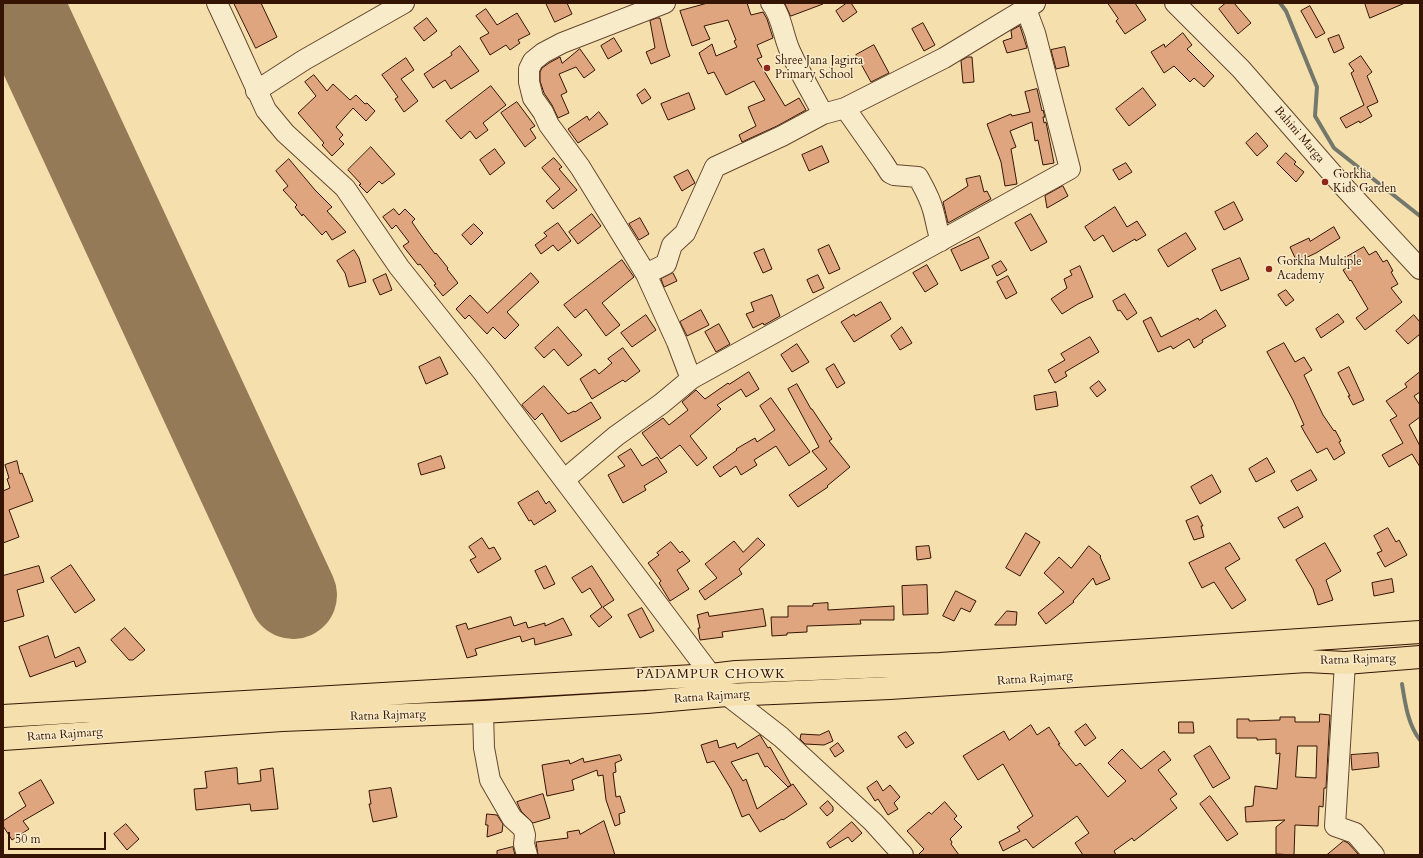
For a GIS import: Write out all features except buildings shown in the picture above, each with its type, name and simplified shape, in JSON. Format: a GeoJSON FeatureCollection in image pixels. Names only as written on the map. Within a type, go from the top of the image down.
{"type":"FeatureCollection","features":[{"type":"Feature","properties":{"kind":"main road","name":"Ratna Rajmarg"},"geometry":{"type":"LineString","coordinates":[[3,716],[711,675],[736,672],[940,664],[1420,632]]}},
{"type":"Feature","properties":{"kind":"main road","name":"Ratna Rajmarg"},"geometry":{"type":"LineString","coordinates":[[3,739],[282,720],[483,712],[647,702],[727,695],[890,688],[1307,661],[1345,663],[1420,657]]}},
{"type":"Feature","properties":{"kind":"street"},"geometry":{"type":"LineString","coordinates":[[217,3],[266,110],[285,133],[345,188],[399,266],[482,371],[727,695],[781,737],[873,822],[903,855]]}},
{"type":"Feature","properties":{"kind":"street"},"geometry":{"type":"LineString","coordinates":[[256,91],[304,60],[404,3]]}},
{"type":"Feature","properties":{"kind":"street"},"geometry":{"type":"LineString","coordinates":[[665,3],[562,43],[543,53],[533,61],[529,69],[529,82],[533,98],[543,112],[549,125],[580,167],[646,274],[677,342],[691,379]]}},
{"type":"Feature","properties":{"kind":"street"},"geometry":{"type":"LineString","coordinates":[[771,3],[774,7],[790,50],[823,114]]}},
{"type":"Feature","properties":{"kind":"street","name":"Bahini Marga"},"geometry":{"type":"LineString","coordinates":[[1175,3],[1241,69],[1344,187],[1420,269]]}},
{"type":"Feature","properties":{"kind":"street"},"geometry":{"type":"LineString","coordinates":[[564,480],[616,436],[661,404],[691,379],[1070,169],[1035,33],[1031,6],[944,58],[845,108],[823,114],[782,136],[715,167],[685,232],[672,245],[666,264],[646,274]]}},
{"type":"Feature","properties":{"kind":"street"},"geometry":{"type":"LineString","coordinates":[[845,108],[890,173],[894,175],[918,177],[926,190],[933,209],[936,228],[941,241]]}},
{"type":"Feature","properties":{"kind":"street"},"geometry":{"type":"LineString","coordinates":[[1345,663],[1335,826],[1355,833],[1374,855]]}},
{"type":"Feature","properties":{"kind":"street"},"geometry":{"type":"LineString","coordinates":[[483,712],[484,748],[490,780],[512,818],[523,828],[525,836],[524,844],[527,855]]}},
{"type":"Feature","properties":{"kind":"waterway"},"geometry":{"type":"LineString","coordinates":[[1280,3],[1286,11],[1317,87],[1315,116],[1334,148],[1420,216]]}},
{"type":"Feature","properties":{"kind":"waterway"},"geometry":{"type":"LineString","coordinates":[[1402,684],[1410,721],[1420,740]]}},
{"type":"Feature","properties":{"kind":"runway"},"geometry":{"type":"LineString","coordinates":[[19,3],[293,595]]}},
{"type":"Feature","properties":{"kind":"place","name":"Shree Jana Jagirta Primary School"},"geometry":{"type":"Point","coordinates":[767,68]}},
{"type":"Feature","properties":{"kind":"place","name":"Gorkha Kids Garden"},"geometry":{"type":"Point","coordinates":[1325,182]}},
{"type":"Feature","properties":{"kind":"place","name":"Gorkha Multiple Academy"},"geometry":{"type":"Point","coordinates":[1269,269]}},
{"type":"Feature","properties":{"kind":"district","name":"PADAMPUR CHOWK"},"geometry":{"type":"Point","coordinates":[711,675]}}]}
